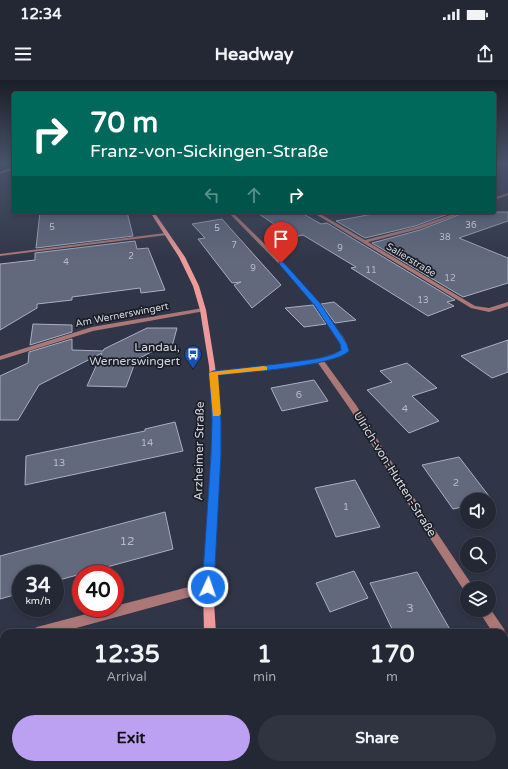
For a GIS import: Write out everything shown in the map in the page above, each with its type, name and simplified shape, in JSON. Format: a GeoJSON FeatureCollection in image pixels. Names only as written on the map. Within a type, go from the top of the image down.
{"type":"FeatureCollection","features":[{"type":"Feature","properties":{"kind":"street","name":"Arzheimer Straße"},"geometry":{"type":"LineString","coordinates":[[153,214],[184,262],[196,286],[203,310],[213,373],[217,421],[208,587],[210,629]]}},
{"type":"Feature","properties":{"kind":"street"},"geometry":{"type":"LineString","coordinates":[[213,373],[259,369],[320,360],[344,353],[346,351],[344,344],[318,304],[289,271],[232,214]]}},
{"type":"Feature","properties":{"kind":"street","name":"Salierstraße"},"geometry":{"type":"LineString","coordinates":[[317,214],[473,307],[484,310],[505,305]]}},
{"type":"Feature","properties":{"kind":"street"},"geometry":{"type":"LineString","coordinates":[[364,242],[417,228],[457,214]]}},
{"type":"Feature","properties":{"kind":"street"},"geometry":{"type":"LineString","coordinates":[[0,255],[165,234]]}},
{"type":"Feature","properties":{"kind":"street","name":"Am Wernerswingert"},"geometry":{"type":"LineString","coordinates":[[0,358],[92,329],[203,310]]}},
{"type":"Feature","properties":{"kind":"street","name":"Ulrich-von-Hutten-Straße"},"geometry":{"type":"LineString","coordinates":[[320,360],[353,407],[418,512],[464,581]]}},
{"type":"Feature","properties":{"kind":"street"},"geometry":{"type":"LineString","coordinates":[[52,629],[208,587]]}},
{"type":"Feature","properties":{"kind":"street"},"geometry":{"type":"LineString","coordinates":[[489,617],[497,629]]}},
{"type":"Feature","properties":{"kind":"building"},"geometry":{"type":"Polygon","coordinates":[[[496,212],[508,212],[508,221],[459,238],[508,258],[508,283],[463,297],[372,243],[420,230],[461,214],[496,214],[496,212]]]}},
{"type":"Feature","properties":{"kind":"building"},"geometry":{"type":"Polygon","coordinates":[[[40,214],[128,214],[133,236],[36,248],[40,214]]]}},
{"type":"Feature","properties":{"kind":"building"},"geometry":{"type":"Polygon","coordinates":[[[259,214],[304,214],[321,224],[327,223],[455,300],[447,302],[454,306],[428,316],[351,268],[356,267],[303,235],[293,237],[259,214]]]}},
{"type":"Feature","properties":{"kind":"building"},"geometry":{"type":"Polygon","coordinates":[[[373,214],[448,214],[415,226],[365,238],[336,221],[373,214]]]}},
{"type":"Feature","properties":{"kind":"building"},"geometry":{"type":"Polygon","coordinates":[[[222,219],[281,285],[252,308],[234,285],[241,282],[232,283],[198,239],[205,238],[192,224],[222,219]]]}},
{"type":"Feature","properties":{"kind":"building"},"geometry":{"type":"Polygon","coordinates":[[[135,241],[137,249],[148,248],[165,290],[141,293],[140,288],[72,297],[72,300],[37,304],[37,308],[0,330],[0,264],[35,260],[35,253],[135,241]]]}},
{"type":"Feature","properties":{"kind":"building"},"geometry":{"type":"Polygon","coordinates":[[[334,302],[356,320],[335,323],[321,304],[334,302]]]}},
{"type":"Feature","properties":{"kind":"building"},"geometry":{"type":"Polygon","coordinates":[[[313,305],[326,324],[304,327],[285,308],[313,305]]]}},
{"type":"Feature","properties":{"kind":"building"},"geometry":{"type":"Polygon","coordinates":[[[33,324],[72,325],[72,332],[30,345],[33,324]]]}},
{"type":"Feature","properties":{"kind":"building"},"geometry":{"type":"Polygon","coordinates":[[[147,328],[177,328],[171,350],[155,350],[136,360],[126,387],[87,386],[102,353],[39,385],[18,420],[0,420],[0,376],[28,363],[29,352],[72,339],[72,350],[103,351],[104,349],[147,328]]]}},
{"type":"Feature","properties":{"kind":"building"},"geometry":{"type":"Polygon","coordinates":[[[508,340],[508,372],[492,378],[461,356],[508,340]]]}},
{"type":"Feature","properties":{"kind":"building"},"geometry":{"type":"Polygon","coordinates":[[[407,363],[437,388],[412,396],[439,421],[409,433],[367,390],[392,382],[380,371],[407,363]]]}},
{"type":"Feature","properties":{"kind":"building"},"geometry":{"type":"Polygon","coordinates":[[[314,380],[328,401],[282,411],[271,388],[314,380]]]}},
{"type":"Feature","properties":{"kind":"building"},"geometry":{"type":"Polygon","coordinates":[[[175,422],[183,451],[25,485],[26,456],[145,431],[145,429],[175,422]]]}},
{"type":"Feature","properties":{"kind":"building"},"geometry":{"type":"Polygon","coordinates":[[[459,457],[487,493],[460,493],[460,508],[453,509],[422,465],[459,457]]]}},
{"type":"Feature","properties":{"kind":"building"},"geometry":{"type":"Polygon","coordinates":[[[355,480],[380,527],[336,537],[315,488],[355,480]]]}},
{"type":"Feature","properties":{"kind":"building"},"geometry":{"type":"Polygon","coordinates":[[[165,512],[173,549],[114,565],[72,565],[72,576],[64,579],[64,565],[12,565],[12,596],[0,599],[0,556],[165,512]]]}},
{"type":"Feature","properties":{"kind":"building"},"geometry":{"type":"Polygon","coordinates":[[[354,571],[368,598],[330,612],[316,583],[354,571]]]}},
{"type":"Feature","properties":{"kind":"building"},"geometry":{"type":"Polygon","coordinates":[[[417,572],[450,629],[392,629],[370,583],[417,572]]]}},
{"type":"Feature","properties":{"kind":"slow traffic"},"geometry":{"type":"LineString","coordinates":[[216,414],[213,373],[264,368]]}},
{"type":"Feature","properties":{"kind":"place","name":"Landau, Wernerswingert"},"geometry":{"type":"Point","coordinates":[193,369]}},
{"type":"Feature","properties":{"kind":"route"},"geometry":{"type":"LineString","coordinates":[[208,587],[217,421],[213,373],[259,369],[320,360],[339,355],[346,351],[344,344],[318,304],[281,263]]}}]}
